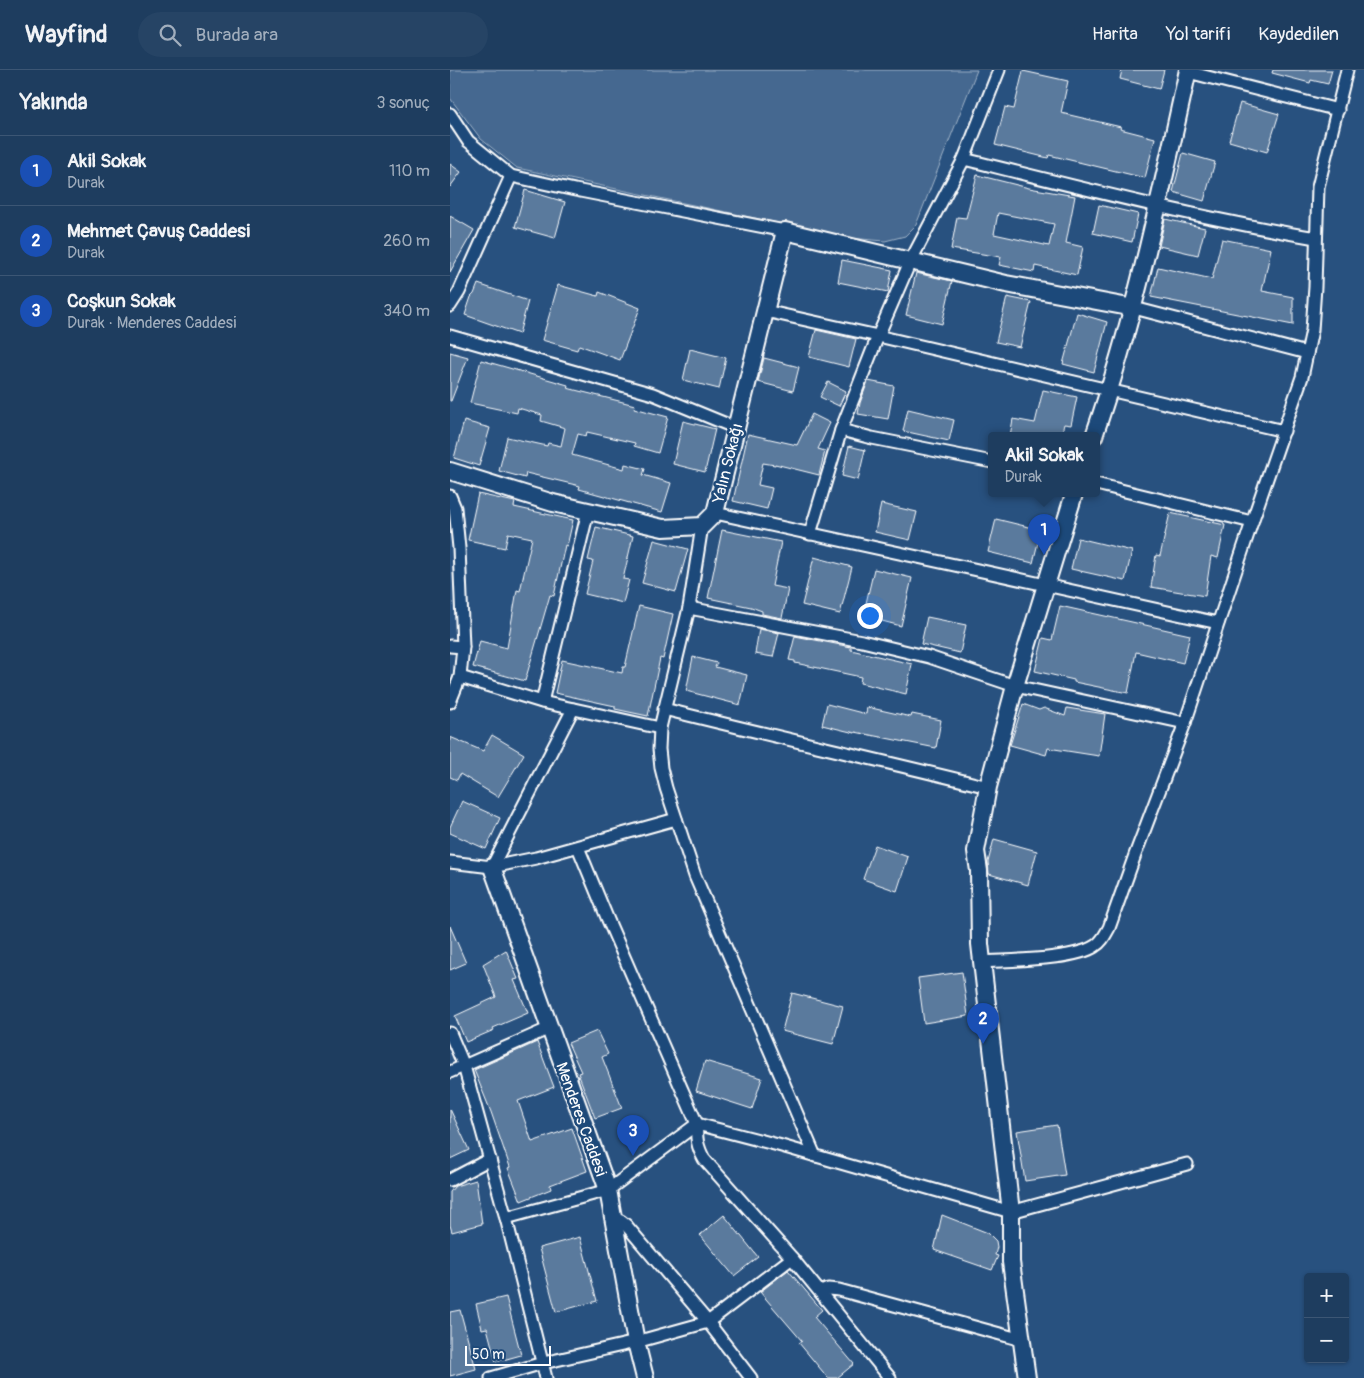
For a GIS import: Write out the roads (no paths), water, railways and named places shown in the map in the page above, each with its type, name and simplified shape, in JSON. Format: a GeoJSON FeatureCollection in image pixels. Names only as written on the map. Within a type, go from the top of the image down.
{"type":"FeatureCollection","features":[{"type":"Feature","properties":{"kind":"street"},"geometry":{"type":"LineString","coordinates":[[810,534],[841,430],[878,336],[910,262],[964,159],[999,70]]}},
{"type":"Feature","properties":{"kind":"street"},"geometry":{"type":"LineString","coordinates":[[982,962],[1052,957],[1086,951],[1096,946],[1104,937],[1185,723],[1252,522],[1297,395],[1312,330],[1316,287],[1317,197],[1347,70]]}},
{"type":"Feature","properties":{"kind":"street"},"geometry":{"type":"LineString","coordinates":[[1095,432],[1134,308],[1188,71],[1338,110]]}},
{"type":"Feature","properties":{"kind":"street"},"geometry":{"type":"LineString","coordinates":[[450,114],[468,140],[511,176],[784,231],[1006,284],[1134,308],[1307,353]]}},
{"type":"Feature","properties":{"kind":"street"},"geometry":{"type":"LineString","coordinates":[[964,159],[1158,208],[1316,238]]}},
{"type":"Feature","properties":{"kind":"street"},"geometry":{"type":"LineString","coordinates":[[450,306],[460,292],[511,176]]}},
{"type":"Feature","properties":{"kind":"street","name":"Yalın Sokağı"},"geometry":{"type":"LineString","coordinates":[[702,526],[714,513],[784,231]]}},
{"type":"Feature","properties":{"kind":"street"},"geometry":{"type":"LineString","coordinates":[[450,284],[460,292]]}},
{"type":"Feature","properties":{"kind":"street"},"geometry":{"type":"LineString","coordinates":[[765,311],[1284,430]]}},
{"type":"Feature","properties":{"kind":"street"},"geometry":{"type":"LineString","coordinates":[[450,336],[653,394],[736,428]]}},
{"type":"Feature","properties":{"kind":"street"},"geometry":{"type":"LineString","coordinates":[[841,430],[988,461]]}},
{"type":"Feature","properties":{"kind":"street"},"geometry":{"type":"LineString","coordinates":[[450,471],[553,502],[664,528],[702,526],[689,608],[660,728],[659,749],[662,768],[676,820],[695,876],[815,1156]]}},
{"type":"Feature","properties":{"kind":"street"},"geometry":{"type":"LineString","coordinates":[[1100,485],[1252,522]]}},
{"type":"Feature","properties":{"kind":"street"},"geometry":{"type":"LineString","coordinates":[[450,496],[455,508],[455,547],[463,647],[460,678],[450,702]]}},
{"type":"Feature","properties":{"kind":"street"},"geometry":{"type":"LineString","coordinates":[[1027,1378],[1011,1262],[1011,1212],[980,944],[979,871],[976,851],[988,787],[1015,686],[1073,497]]}},
{"type":"Feature","properties":{"kind":"street"},"geometry":{"type":"LineString","coordinates":[[542,702],[588,511]]}},
{"type":"Feature","properties":{"kind":"street"},"geometry":{"type":"LineString","coordinates":[[714,513],[994,574],[1046,583],[1218,623]]}},
{"type":"Feature","properties":{"kind":"street"},"geometry":{"type":"LineString","coordinates":[[689,608],[852,639],[929,657],[1015,686],[1185,723]]}},
{"type":"Feature","properties":{"kind":"street"},"geometry":{"type":"LineString","coordinates":[[450,646],[463,647]]}},
{"type":"Feature","properties":{"kind":"street"},"geometry":{"type":"LineString","coordinates":[[460,678],[542,702],[660,728]]}},
{"type":"Feature","properties":{"kind":"street"},"geometry":{"type":"LineString","coordinates":[[492,867],[573,709]]}},
{"type":"Feature","properties":{"kind":"street"},"geometry":{"type":"LineString","coordinates":[[664,709],[988,787]]}},
{"type":"Feature","properties":{"kind":"street"},"geometry":{"type":"LineString","coordinates":[[450,862],[492,867],[578,847],[676,820]]}},
{"type":"Feature","properties":{"kind":"street"},"geometry":{"type":"LineString","coordinates":[[578,847],[697,1124],[696,1139],[704,1159],[821,1292],[890,1378]]}},
{"type":"Feature","properties":{"kind":"street","name":"Menderes Caddesi"},"geometry":{"type":"LineString","coordinates":[[492,867],[608,1190],[636,1342],[645,1378]]}},
{"type":"Feature","properties":{"kind":"street"},"geometry":{"type":"LineString","coordinates":[[450,1072],[550,1028]]}},
{"type":"Feature","properties":{"kind":"street"},"geometry":{"type":"LineString","coordinates":[[450,1033],[464,1066],[490,1159],[546,1378]]}},
{"type":"Feature","properties":{"kind":"street"},"geometry":{"type":"LineString","coordinates":[[697,1124],[1011,1212],[1188,1164]]}},
{"type":"Feature","properties":{"kind":"street"},"geometry":{"type":"LineString","coordinates":[[506,1218],[608,1190],[697,1124]]}},
{"type":"Feature","properties":{"kind":"street"},"geometry":{"type":"LineString","coordinates":[[450,1180],[490,1159]]}},
{"type":"Feature","properties":{"kind":"street"},"geometry":{"type":"LineString","coordinates":[[612,1217],[626,1225],[708,1322],[750,1378]]}},
{"type":"Feature","properties":{"kind":"street"},"geometry":{"type":"LineString","coordinates":[[491,1378],[543,1363],[636,1342],[708,1322],[792,1258]]}},
{"type":"Feature","properties":{"kind":"street"},"geometry":{"type":"LineString","coordinates":[[821,1292],[828,1289],[839,1290],[1022,1340]]}},
{"type":"Feature","properties":{"kind":"place","name":"Akil Sokak"},"geometry":{"type":"Point","coordinates":[1044,555]}},
{"type":"Feature","properties":{"kind":"place","name":"Mehmet Çavuş Caddesi"},"geometry":{"type":"Point","coordinates":[983,1044]}},
{"type":"Feature","properties":{"kind":"place","name":"Coşkun Sokak"},"geometry":{"type":"Point","coordinates":[633,1156]}}]}
